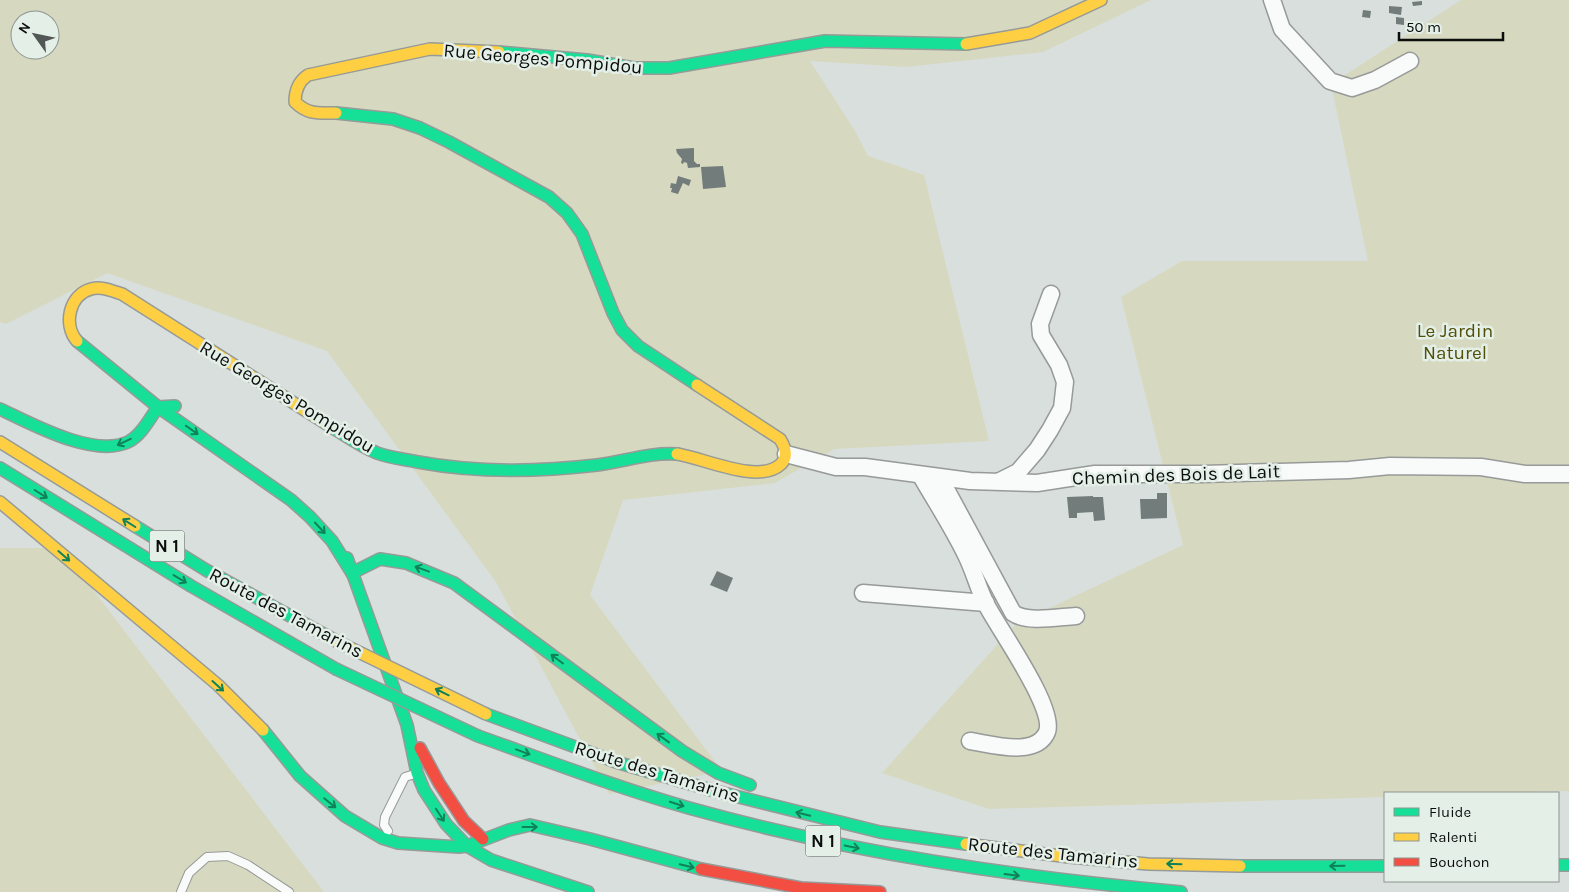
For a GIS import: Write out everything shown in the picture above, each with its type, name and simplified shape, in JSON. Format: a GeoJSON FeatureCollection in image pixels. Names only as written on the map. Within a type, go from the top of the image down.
{"type":"FeatureCollection","features":[{"type":"Feature","properties":{"kind":"main road","name":"Rue Georges Pompidou"},"geometry":{"type":"LineString","coordinates":[[352,572],[332,541],[291,500],[158,407],[84,347],[73,335],[69,322],[70,310],[76,299],[86,290],[98,288],[122,294],[313,416],[377,453],[448,467],[501,471],[556,470],[604,464],[648,455],[675,454],[695,457],[749,472],[765,472],[776,469],[781,465],[786,454],[780,439],[638,346],[622,330],[612,313],[582,234],[567,213],[549,197],[420,128],[393,119],[338,113],[314,113],[303,110],[295,102],[294,95],[301,80],[308,75],[430,49],[513,53],[587,60],[634,68],[669,68],[772,48],[825,41],[968,44],[1030,32],[1101,0]]}},
{"type":"Feature","properties":{"kind":"main road","name":"Rue Georges Pompidou"},"geometry":{"type":"LineString","coordinates":[[84,347],[175,406],[298,491]]}},
{"type":"Feature","properties":{"kind":"main road"},"geometry":{"type":"LineString","coordinates":[[0,409],[58,434],[100,447],[113,446],[129,441],[147,423],[158,407],[175,406]]}},
{"type":"Feature","properties":{"kind":"main road","name":"Route des Tamarins"},"geometry":{"type":"LineString","coordinates":[[0,442],[206,570],[338,642],[486,714],[616,762],[711,790],[880,832],[971,845],[1148,864],[1313,867],[1384,866]]}},
{"type":"Feature","properties":{"kind":"main road","name":"Route des Tamarins"},"geometry":{"type":"LineString","coordinates":[[0,468],[190,586],[336,669],[478,736],[585,775],[688,808],[833,844],[916,860],[1008,874],[1099,885],[1181,892]]}},
{"type":"Feature","properties":{"kind":"main road"},"geometry":{"type":"LineString","coordinates":[[0,502],[218,685],[254,720],[300,776],[346,816],[382,838],[398,843],[432,846],[467,846],[509,830],[530,825],[708,871],[801,888],[880,892]]}},
{"type":"Feature","properties":{"kind":"main road","name":"Rue Georges Pompidou"},"geometry":{"type":"LineString","coordinates":[[312,503],[336,528],[407,725],[417,773],[424,790],[446,824],[467,846],[491,860],[588,892]]}},
{"type":"Feature","properties":{"kind":"main road"},"geometry":{"type":"LineString","coordinates":[[352,572],[380,559],[406,564],[454,583],[682,751],[718,773],[766,789]]}},
{"type":"Feature","properties":{"kind":"main road","name":"Rue Georges Pompidou"},"geometry":{"type":"LineString","coordinates":[[407,725],[439,782],[464,821],[502,853],[538,875]]}},
{"type":"Feature","properties":{"kind":"main road"},"geometry":{"type":"LineString","coordinates":[[868,817],[971,845]]}},
{"type":"Feature","properties":{"kind":"street"},"geometry":{"type":"LineString","coordinates":[[1272,0],[1282,29],[1330,81],[1352,88],[1375,80],[1410,61]]}},
{"type":"Feature","properties":{"kind":"street"},"geometry":{"type":"LineString","coordinates":[[998,482],[1018,472],[1037,450],[1062,408],[1065,382],[1059,365],[1041,335],[1040,324],[1051,294]]}},
{"type":"Feature","properties":{"kind":"street","name":"Chemin des Bois de Lait"},"geometry":{"type":"LineString","coordinates":[[786,454],[836,467],[865,467],[921,476],[970,481],[1037,483],[1095,474],[1203,474],[1349,470],[1390,466],[1481,467],[1525,474],[1569,474]]}},
{"type":"Feature","properties":{"kind":"street"},"geometry":{"type":"LineString","coordinates":[[921,476],[966,553],[986,603],[1041,701],[1049,723],[1046,733],[1032,746],[1020,748],[970,741]]}},
{"type":"Feature","properties":{"kind":"street"},"geometry":{"type":"LineString","coordinates":[[940,478],[1013,613],[1026,619],[1076,616]]}},
{"type":"Feature","properties":{"kind":"street"},"geometry":{"type":"LineString","coordinates":[[863,593],[986,603]]}},
{"type":"Feature","properties":{"kind":"lane"},"geometry":{"type":"LineString","coordinates":[[432,846],[417,837],[387,830],[384,825],[385,817],[405,777],[417,773],[425,773],[439,782]]}},
{"type":"Feature","properties":{"kind":"lane"},"geometry":{"type":"LineString","coordinates":[[181,892],[189,873],[207,857],[228,856],[248,865],[289,892]]}},
{"type":"Feature","properties":{"kind":"green space"},"geometry":{"type":"Polygon","coordinates":[[[0,0],[1151,0],[1043,52],[906,67],[810,61],[855,131],[868,156],[924,175],[989,441],[834,449],[775,483],[623,500],[590,595],[722,771],[609,794],[496,582],[327,351],[107,273],[6,324],[0,322],[0,0]]]}},
{"type":"Feature","properties":{"kind":"green space","name":"Le Jardin Naturel"},"geometry":{"type":"Polygon","coordinates":[[[1461,0],[1569,0],[1569,791],[1384,792],[1384,797],[989,809],[882,773],[1016,624],[1183,545],[1121,297],[1182,261],[1368,261],[1331,84],[1461,0]]]}},
{"type":"Feature","properties":{"kind":"green space"},"geometry":{"type":"Polygon","coordinates":[[[0,548],[61,548],[324,892],[0,892],[0,548]]]}},
{"type":"Feature","properties":{"kind":"building"},"geometry":{"type":"Polygon","coordinates":[[[1422,1],[1422,5],[1413,6],[1412,2],[1422,1]]]}},
{"type":"Feature","properties":{"kind":"building"},"geometry":{"type":"Polygon","coordinates":[[[1389,6],[1402,7],[1401,15],[1389,13],[1389,6]]]}},
{"type":"Feature","properties":{"kind":"building"},"geometry":{"type":"Polygon","coordinates":[[[1363,10],[1371,11],[1370,18],[1362,17],[1363,10]]]}},
{"type":"Feature","properties":{"kind":"building"},"geometry":{"type":"Polygon","coordinates":[[[1396,17],[1404,18],[1404,25],[1396,24],[1396,17]]]}},
{"type":"Feature","properties":{"kind":"building"},"geometry":{"type":"Polygon","coordinates":[[[694,148],[694,161],[700,164],[700,167],[688,168],[687,163],[681,163],[682,159],[676,149],[694,148]]]}},
{"type":"Feature","properties":{"kind":"building"},"geometry":{"type":"Polygon","coordinates":[[[723,166],[726,187],[703,189],[701,167],[723,166]]]}},
{"type":"Feature","properties":{"kind":"building"},"geometry":{"type":"Polygon","coordinates":[[[678,176],[691,180],[689,186],[683,183],[678,194],[671,192],[672,188],[670,188],[671,183],[676,184],[678,176]]]}},
{"type":"Feature","properties":{"kind":"building"},"geometry":{"type":"Polygon","coordinates":[[[1157,493],[1167,493],[1167,518],[1141,519],[1140,499],[1157,499],[1157,493]]]}},
{"type":"Feature","properties":{"kind":"building"},"geometry":{"type":"Polygon","coordinates":[[[1067,497],[1103,497],[1105,520],[1094,521],[1093,512],[1077,513],[1077,518],[1069,518],[1067,497]]]}},
{"type":"Feature","properties":{"kind":"building"},"geometry":{"type":"Polygon","coordinates":[[[717,571],[733,578],[727,592],[710,585],[717,571]]]}},
{"type":"Feature","properties":{"kind":"traffic: fast"},"geometry":{"type":"LineString","coordinates":[[499,52],[587,60],[634,68],[669,68],[825,41],[966,44]]}},
{"type":"Feature","properties":{"kind":"traffic: fast"},"geometry":{"type":"LineString","coordinates":[[336,113],[393,119],[420,128],[549,197],[567,213],[582,234],[613,313],[622,330],[638,346],[697,385]]}},
{"type":"Feature","properties":{"kind":"traffic: fast"},"geometry":{"type":"LineString","coordinates":[[77,341],[158,407],[291,500],[332,541],[352,573]]}},
{"type":"Feature","properties":{"kind":"traffic: fast"},"geometry":{"type":"LineString","coordinates":[[0,409],[45,430],[81,443],[114,446],[128,442],[137,436],[158,407],[175,406]]}},
{"type":"Feature","properties":{"kind":"traffic: fast"},"geometry":{"type":"LineString","coordinates":[[330,426],[382,455],[440,466],[485,470],[552,469],[607,464],[657,454],[677,454]]}},
{"type":"Feature","properties":{"kind":"traffic: fast"},"geometry":{"type":"LineString","coordinates":[[0,468],[191,586],[336,669]]}},
{"type":"Feature","properties":{"kind":"traffic: fast"},"geometry":{"type":"LineString","coordinates":[[135,526],[206,570],[338,642]]}},
{"type":"Feature","properties":{"kind":"traffic: fast"},"geometry":{"type":"LineString","coordinates":[[347,558],[407,725],[417,773],[424,790],[446,824],[467,846],[491,860],[588,892]]}},
{"type":"Feature","properties":{"kind":"traffic: fast"},"geometry":{"type":"LineString","coordinates":[[352,573],[380,559],[406,563],[454,583],[682,751],[718,773],[750,785]]}},
{"type":"Feature","properties":{"kind":"traffic: fast"},"geometry":{"type":"LineString","coordinates":[[336,669],[478,736]]}},
{"type":"Feature","properties":{"kind":"traffic: fast"},"geometry":{"type":"LineString","coordinates":[[486,714],[616,762],[711,790],[880,832],[966,844]]}},
{"type":"Feature","properties":{"kind":"traffic: fast"},"geometry":{"type":"LineString","coordinates":[[263,730],[300,776],[345,816],[382,838],[398,843],[459,847],[530,825],[701,869]]}},
{"type":"Feature","properties":{"kind":"traffic: fast"},"geometry":{"type":"LineString","coordinates":[[478,736],[662,800],[810,838],[995,871],[1181,892]]}},
{"type":"Feature","properties":{"kind":"traffic: fast"},"geometry":{"type":"LineString","coordinates":[[1559,865],[1569,865]]}},
{"type":"Feature","properties":{"kind":"traffic: fast"},"geometry":{"type":"LineString","coordinates":[[1240,866],[1384,866]]}},
{"type":"Feature","properties":{"kind":"traffic: slow"},"geometry":{"type":"LineString","coordinates":[[966,44],[1030,33],[1101,0]]}},
{"type":"Feature","properties":{"kind":"traffic: slow"},"geometry":{"type":"LineString","coordinates":[[336,113],[309,111],[295,102],[298,87],[305,77],[430,49],[499,52]]}},
{"type":"Feature","properties":{"kind":"traffic: slow"},"geometry":{"type":"LineString","coordinates":[[77,341],[70,327],[69,319],[70,311],[78,297],[84,292],[95,288],[107,289],[122,294],[330,426]]}},
{"type":"Feature","properties":{"kind":"traffic: slow"},"geometry":{"type":"LineString","coordinates":[[677,454],[731,468],[759,472],[771,470],[781,464],[786,455],[785,448],[780,439],[697,385]]}},
{"type":"Feature","properties":{"kind":"traffic: slow"},"geometry":{"type":"LineString","coordinates":[[0,442],[135,526]]}},
{"type":"Feature","properties":{"kind":"traffic: slow"},"geometry":{"type":"LineString","coordinates":[[0,502],[218,685],[263,730]]}},
{"type":"Feature","properties":{"kind":"traffic: slow"},"geometry":{"type":"LineString","coordinates":[[338,642],[486,714]]}},
{"type":"Feature","properties":{"kind":"traffic: slow"},"geometry":{"type":"LineString","coordinates":[[966,844],[1069,857],[1148,864],[1240,866]]}},
{"type":"Feature","properties":{"kind":"traffic: jam"},"geometry":{"type":"LineString","coordinates":[[420,748],[439,783],[464,821],[483,839]]}},
{"type":"Feature","properties":{"kind":"traffic: jam"},"geometry":{"type":"LineString","coordinates":[[701,869],[801,888],[880,892]]}}]}
